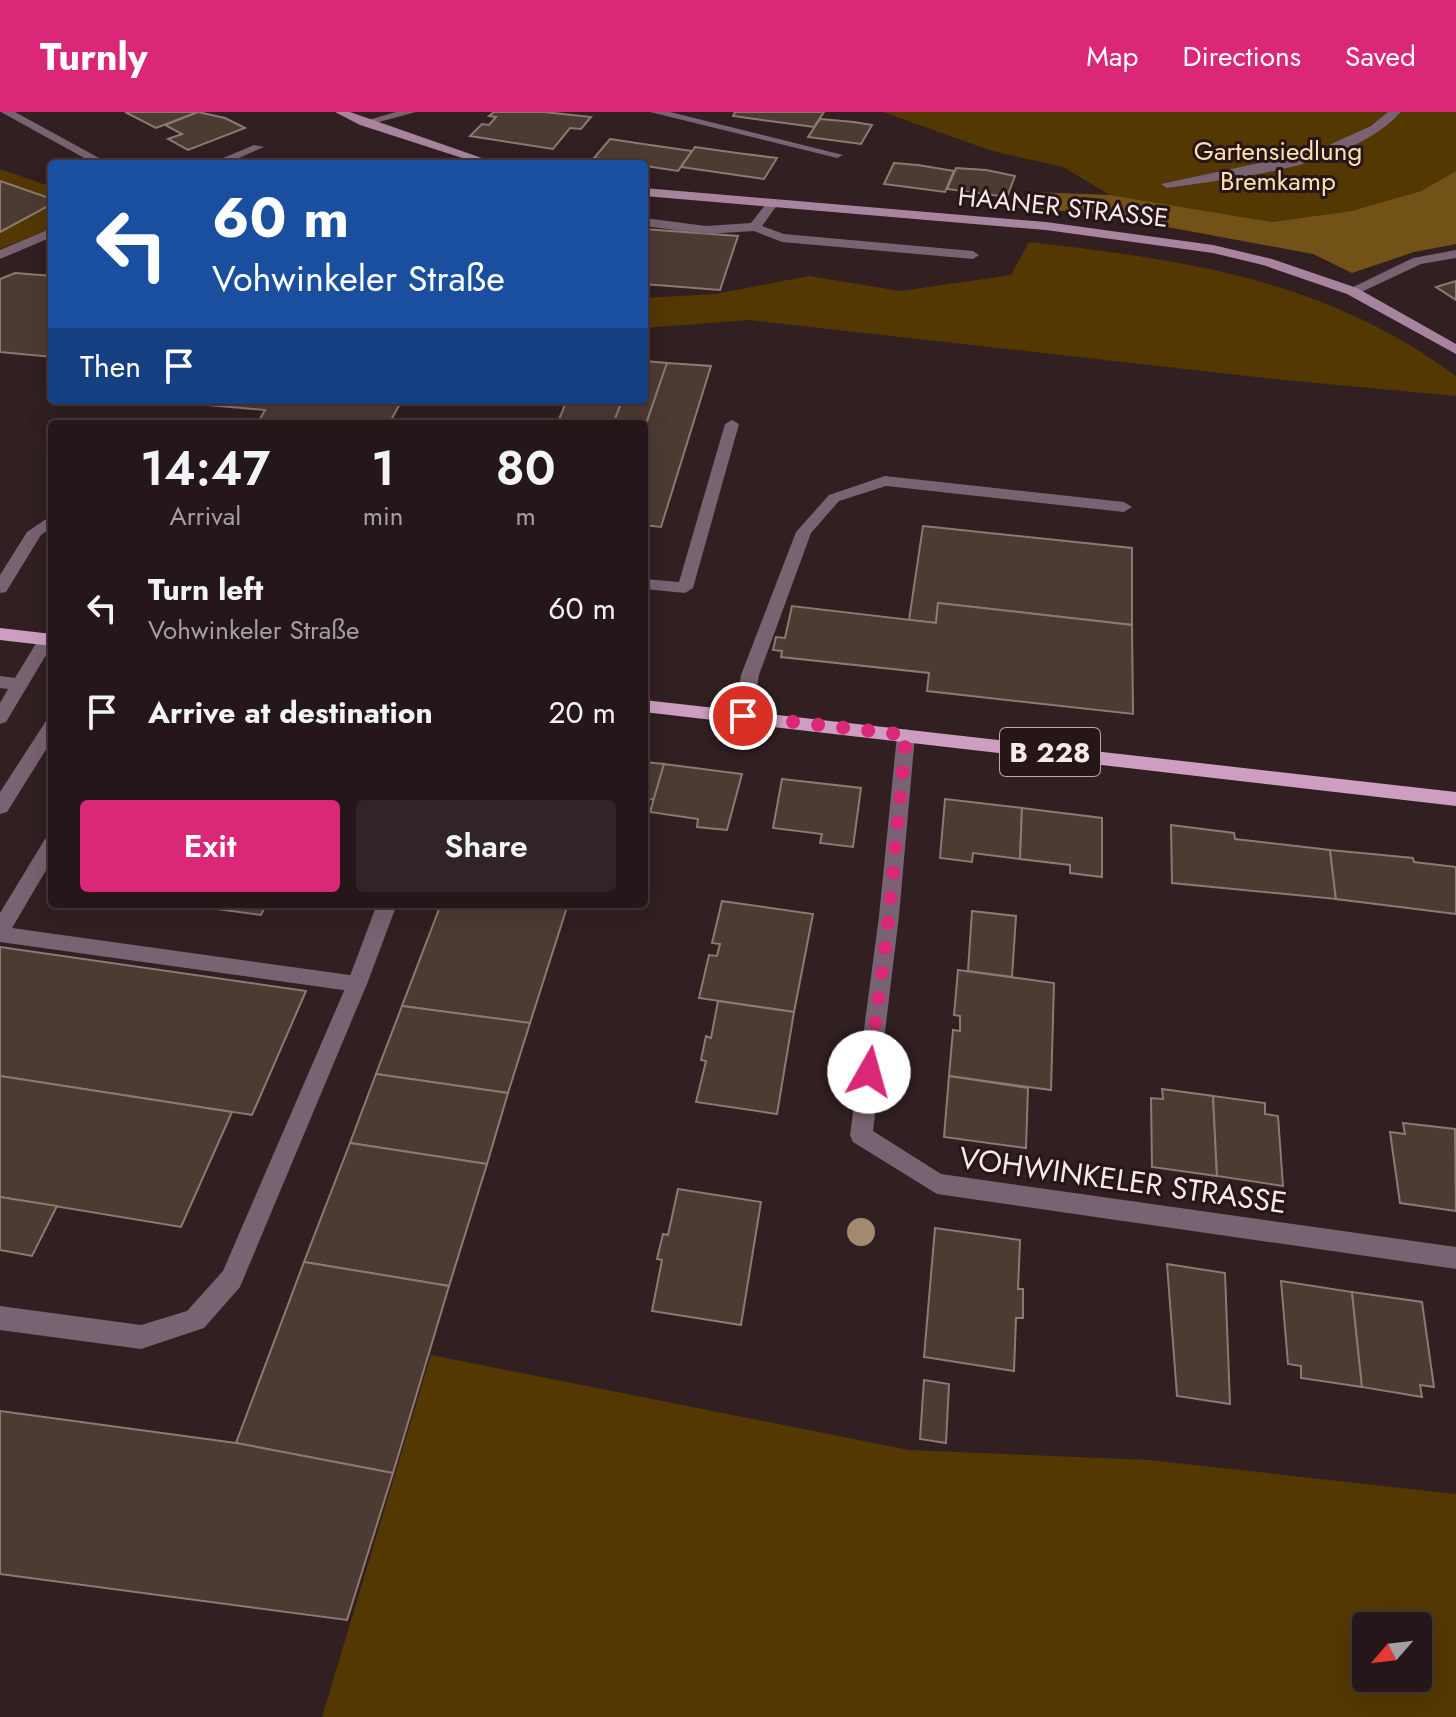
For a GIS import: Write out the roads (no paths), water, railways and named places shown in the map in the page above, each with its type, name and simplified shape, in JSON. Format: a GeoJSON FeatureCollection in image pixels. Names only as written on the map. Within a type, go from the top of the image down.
{"type":"FeatureCollection","features":[{"type":"Feature","properties":{"kind":"main road"},"geometry":{"type":"LineString","coordinates":[[341,112],[364,123],[480,160]]}},
{"type":"Feature","properties":{"kind":"main road","name":"HAANER STRASSE"},"geometry":{"type":"LineString","coordinates":[[648,192],[1046,226],[1213,249],[1267,262],[1352,291],[1456,350]]}},
{"type":"Feature","properties":{"kind":"main road"},"geometry":{"type":"LineString","coordinates":[[0,634],[48,640]]}},
{"type":"Feature","properties":{"kind":"main road","name":"B 228"},"geometry":{"type":"LineString","coordinates":[[648,706],[1456,799]]}},
{"type":"Feature","properties":{"kind":"street"},"geometry":{"type":"LineString","coordinates":[[7,112],[97,160]]}},
{"type":"Feature","properties":{"kind":"street"},"geometry":{"type":"LineString","coordinates":[[364,123],[410,112]]}},
{"type":"Feature","properties":{"kind":"street"},"geometry":{"type":"LineString","coordinates":[[656,112],[837,155]]}},
{"type":"Feature","properties":{"kind":"street"},"geometry":{"type":"LineString","coordinates":[[1167,184],[1257,169],[1332,150],[1381,128],[1395,112]]}},
{"type":"Feature","properties":{"kind":"street"},"geometry":{"type":"LineString","coordinates":[[225,160],[258,147]]}},
{"type":"Feature","properties":{"kind":"street"},"geometry":{"type":"LineString","coordinates":[[755,227],[772,204]]}},
{"type":"Feature","properties":{"kind":"street"},"geometry":{"type":"LineString","coordinates":[[648,223],[706,230],[755,227],[782,238],[973,255]]}},
{"type":"Feature","properties":{"kind":"street"},"geometry":{"type":"LineString","coordinates":[[0,255],[48,234]]}},
{"type":"Feature","properties":{"kind":"street"},"geometry":{"type":"LineString","coordinates":[[1352,291],[1418,261],[1456,254]]}},
{"type":"Feature","properties":{"kind":"street"},"geometry":{"type":"LineString","coordinates":[[648,584],[685,588],[732,424]]}},
{"type":"Feature","properties":{"kind":"street"},"geometry":{"type":"LineString","coordinates":[[743,716],[750,675],[804,532],[834,498],[885,481],[1124,507]]}},
{"type":"Feature","properties":{"kind":"street"},"geometry":{"type":"LineString","coordinates":[[0,588],[35,532],[48,523]]}},
{"type":"Feature","properties":{"kind":"street"},"geometry":{"type":"LineString","coordinates":[[3,708],[48,642]]}},
{"type":"Feature","properties":{"kind":"street"},"geometry":{"type":"LineString","coordinates":[[0,682],[20,685]]}},
{"type":"Feature","properties":{"kind":"street"},"geometry":{"type":"LineString","coordinates":[[0,807],[48,731]]}},
{"type":"Feature","properties":{"kind":"street","name":"VOHWINKELER STRASSE"},"geometry":{"type":"LineString","coordinates":[[906,735],[889,916],[861,1135],[937,1184],[1456,1258]]}},
{"type":"Feature","properties":{"kind":"street"},"geometry":{"type":"LineString","coordinates":[[48,851],[0,932],[357,984]]}},
{"type":"Feature","properties":{"kind":"street"},"geometry":{"type":"LineString","coordinates":[[0,1318],[141,1337],[195,1320],[232,1279],[357,984],[386,908]]}},
{"type":"Feature","properties":{"kind":"park label","name":"Gartensiedlung Bremkamp"},"geometry":{"type":"Point","coordinates":[1278,166]}}]}
